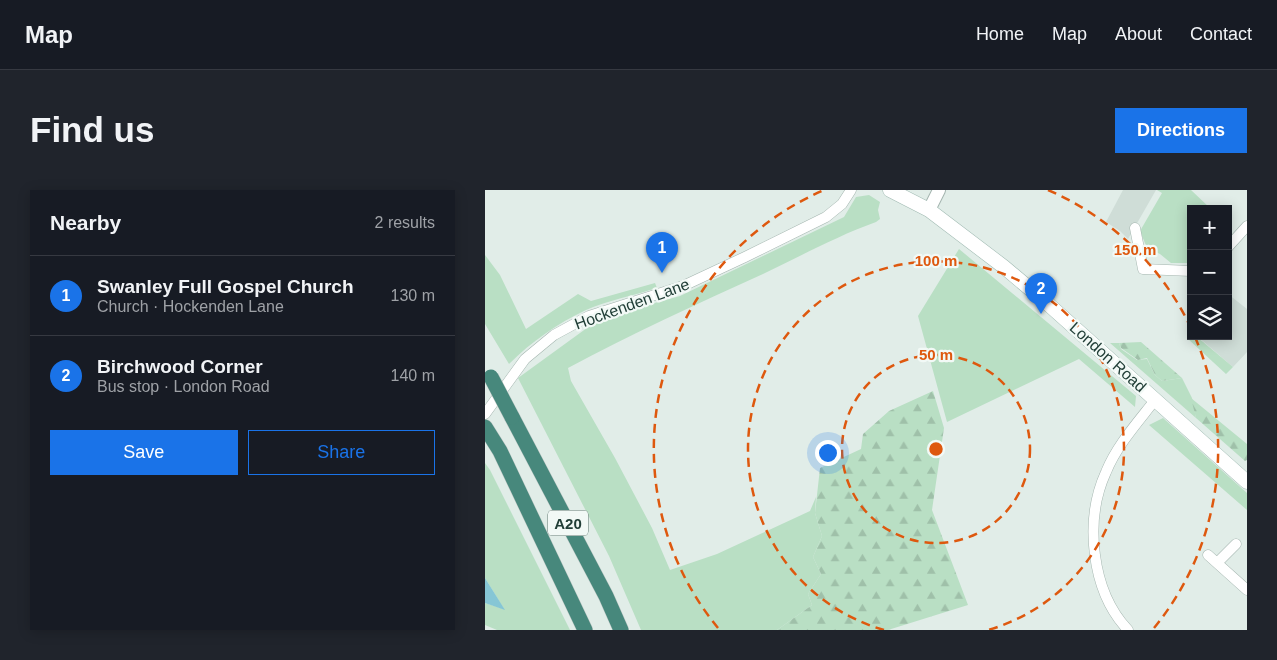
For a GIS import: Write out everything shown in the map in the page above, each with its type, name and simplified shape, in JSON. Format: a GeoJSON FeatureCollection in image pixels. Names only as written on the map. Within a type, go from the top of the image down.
{"type":"FeatureCollection","features":[{"type":"Feature","properties":{"kind":"highway","name":"A20"},"geometry":{"type":"LineString","coordinates":[[488,373],[607,596],[621,630]]}},
{"type":"Feature","properties":{"kind":"highway","name":"A20"},"geometry":{"type":"LineString","coordinates":[[485,427],[499,451],[585,630]]}},
{"type":"Feature","properties":{"kind":"main road","name":"London Road"},"geometry":{"type":"LineString","coordinates":[[890,190],[905,194],[1000,263],[1247,482]]}},
{"type":"Feature","properties":{"kind":"street","name":"Hockenden Lane"},"geometry":{"type":"LineString","coordinates":[[485,414],[525,359],[554,335],[589,316],[683,286],[745,257],[826,217],[842,204],[851,190]]}},
{"type":"Feature","properties":{"kind":"street"},"geometry":{"type":"LineString","coordinates":[[929,210],[939,190]]}},
{"type":"Feature","properties":{"kind":"street"},"geometry":{"type":"LineString","coordinates":[[1232,243],[1247,226]]}},
{"type":"Feature","properties":{"kind":"street"},"geometry":{"type":"LineString","coordinates":[[1135,228],[1143,269],[1187,271]]}},
{"type":"Feature","properties":{"kind":"street"},"geometry":{"type":"LineString","coordinates":[[1128,630],[1111,607],[1102,583],[1094,539],[1095,519],[1098,494],[1105,472],[1115,454],[1155,400]]}},
{"type":"Feature","properties":{"kind":"street"},"geometry":{"type":"LineString","coordinates":[[1217,564],[1236,544]]}},
{"type":"Feature","properties":{"kind":"street"},"geometry":{"type":"LineString","coordinates":[[1208,555],[1247,590]]}},
{"type":"Feature","properties":{"kind":"shaded area"},"geometry":{"type":"Polygon","coordinates":[[[1123,190],[1156,190],[1128,239],[1106,222],[1123,190]]]}},
{"type":"Feature","properties":{"kind":"shaded area"},"geometry":{"type":"Polygon","coordinates":[[[1232,297],[1247,309],[1247,352],[1233,367],[1202,340],[1232,340],[1232,297]]]}},
{"type":"Feature","properties":{"kind":"green space"},"geometry":{"type":"Polygon","coordinates":[[[1157,190],[1191,190],[1207,205],[1187,205],[1187,263],[1171,263],[1160,254],[1147,248],[1140,231],[1162,193],[1157,190]]]}},
{"type":"Feature","properties":{"kind":"green space"},"geometry":{"type":"Polygon","coordinates":[[[869,195],[880,202],[878,210],[880,219],[876,222],[833,240],[664,320],[568,368],[571,381],[652,528],[670,570],[717,554],[810,511],[816,497],[815,513],[822,536],[813,557],[821,574],[808,594],[812,605],[777,630],[641,630],[609,556],[518,378],[591,325],[626,311],[680,296],[844,217],[856,197],[869,195]]]}},
{"type":"Feature","properties":{"kind":"green space"},"geometry":{"type":"Polygon","coordinates":[[[959,249],[1136,396],[1135,407],[1079,359],[947,422],[918,316],[959,249]]]}},
{"type":"Feature","properties":{"kind":"green space"},"geometry":{"type":"Polygon","coordinates":[[[485,255],[500,275],[526,329],[578,294],[591,301],[655,283],[657,288],[602,304],[576,315],[545,334],[509,364],[485,324],[485,255]]]}},
{"type":"Feature","properties":{"kind":"green space"},"geometry":{"type":"Polygon","coordinates":[[[1189,340],[1201,340],[1233,367],[1226,374],[1189,340]]]}},
{"type":"Feature","properties":{"kind":"green space"},"geometry":{"type":"Polygon","coordinates":[[[1141,342],[1182,378],[1162,381],[1155,375],[1147,358],[1138,360],[1121,348],[1119,343],[1141,342]]]}},
{"type":"Feature","properties":{"kind":"green space"},"geometry":{"type":"Polygon","coordinates":[[[1110,343],[1119,343],[1121,349],[1137,360],[1147,359],[1155,375],[1162,381],[1182,378],[1192,398],[1196,418],[1110,343]]]}},
{"type":"Feature","properties":{"kind":"green space"},"geometry":{"type":"Polygon","coordinates":[[[933,391],[944,428],[932,510],[968,605],[888,630],[777,630],[812,605],[808,594],[821,574],[813,557],[822,536],[815,513],[820,468],[861,449],[863,434],[889,411],[933,391]]]}},
{"type":"Feature","properties":{"kind":"green space"},"geometry":{"type":"Polygon","coordinates":[[[1191,398],[1247,444],[1247,460],[1245,461],[1196,418],[1191,398]]]}},
{"type":"Feature","properties":{"kind":"green space"},"geometry":{"type":"Polygon","coordinates":[[[1163,418],[1247,493],[1247,510],[1149,425],[1163,418]]]}},
{"type":"Feature","properties":{"kind":"green space"},"geometry":{"type":"Polygon","coordinates":[[[485,463],[570,630],[497,630],[485,625],[485,603],[504,609],[485,578],[485,463]]]}},
{"type":"Feature","properties":{"kind":"water"},"geometry":{"type":"Polygon","coordinates":[[[485,578],[505,610],[485,603],[485,578]]]}},
{"type":"Feature","properties":{"kind":"place","name":"Swanley Full Gospel Church"},"geometry":{"type":"Point","coordinates":[662,273]}},
{"type":"Feature","properties":{"kind":"place","name":"Birchwood Corner"},"geometry":{"type":"Point","coordinates":[1041,314]}}]}
